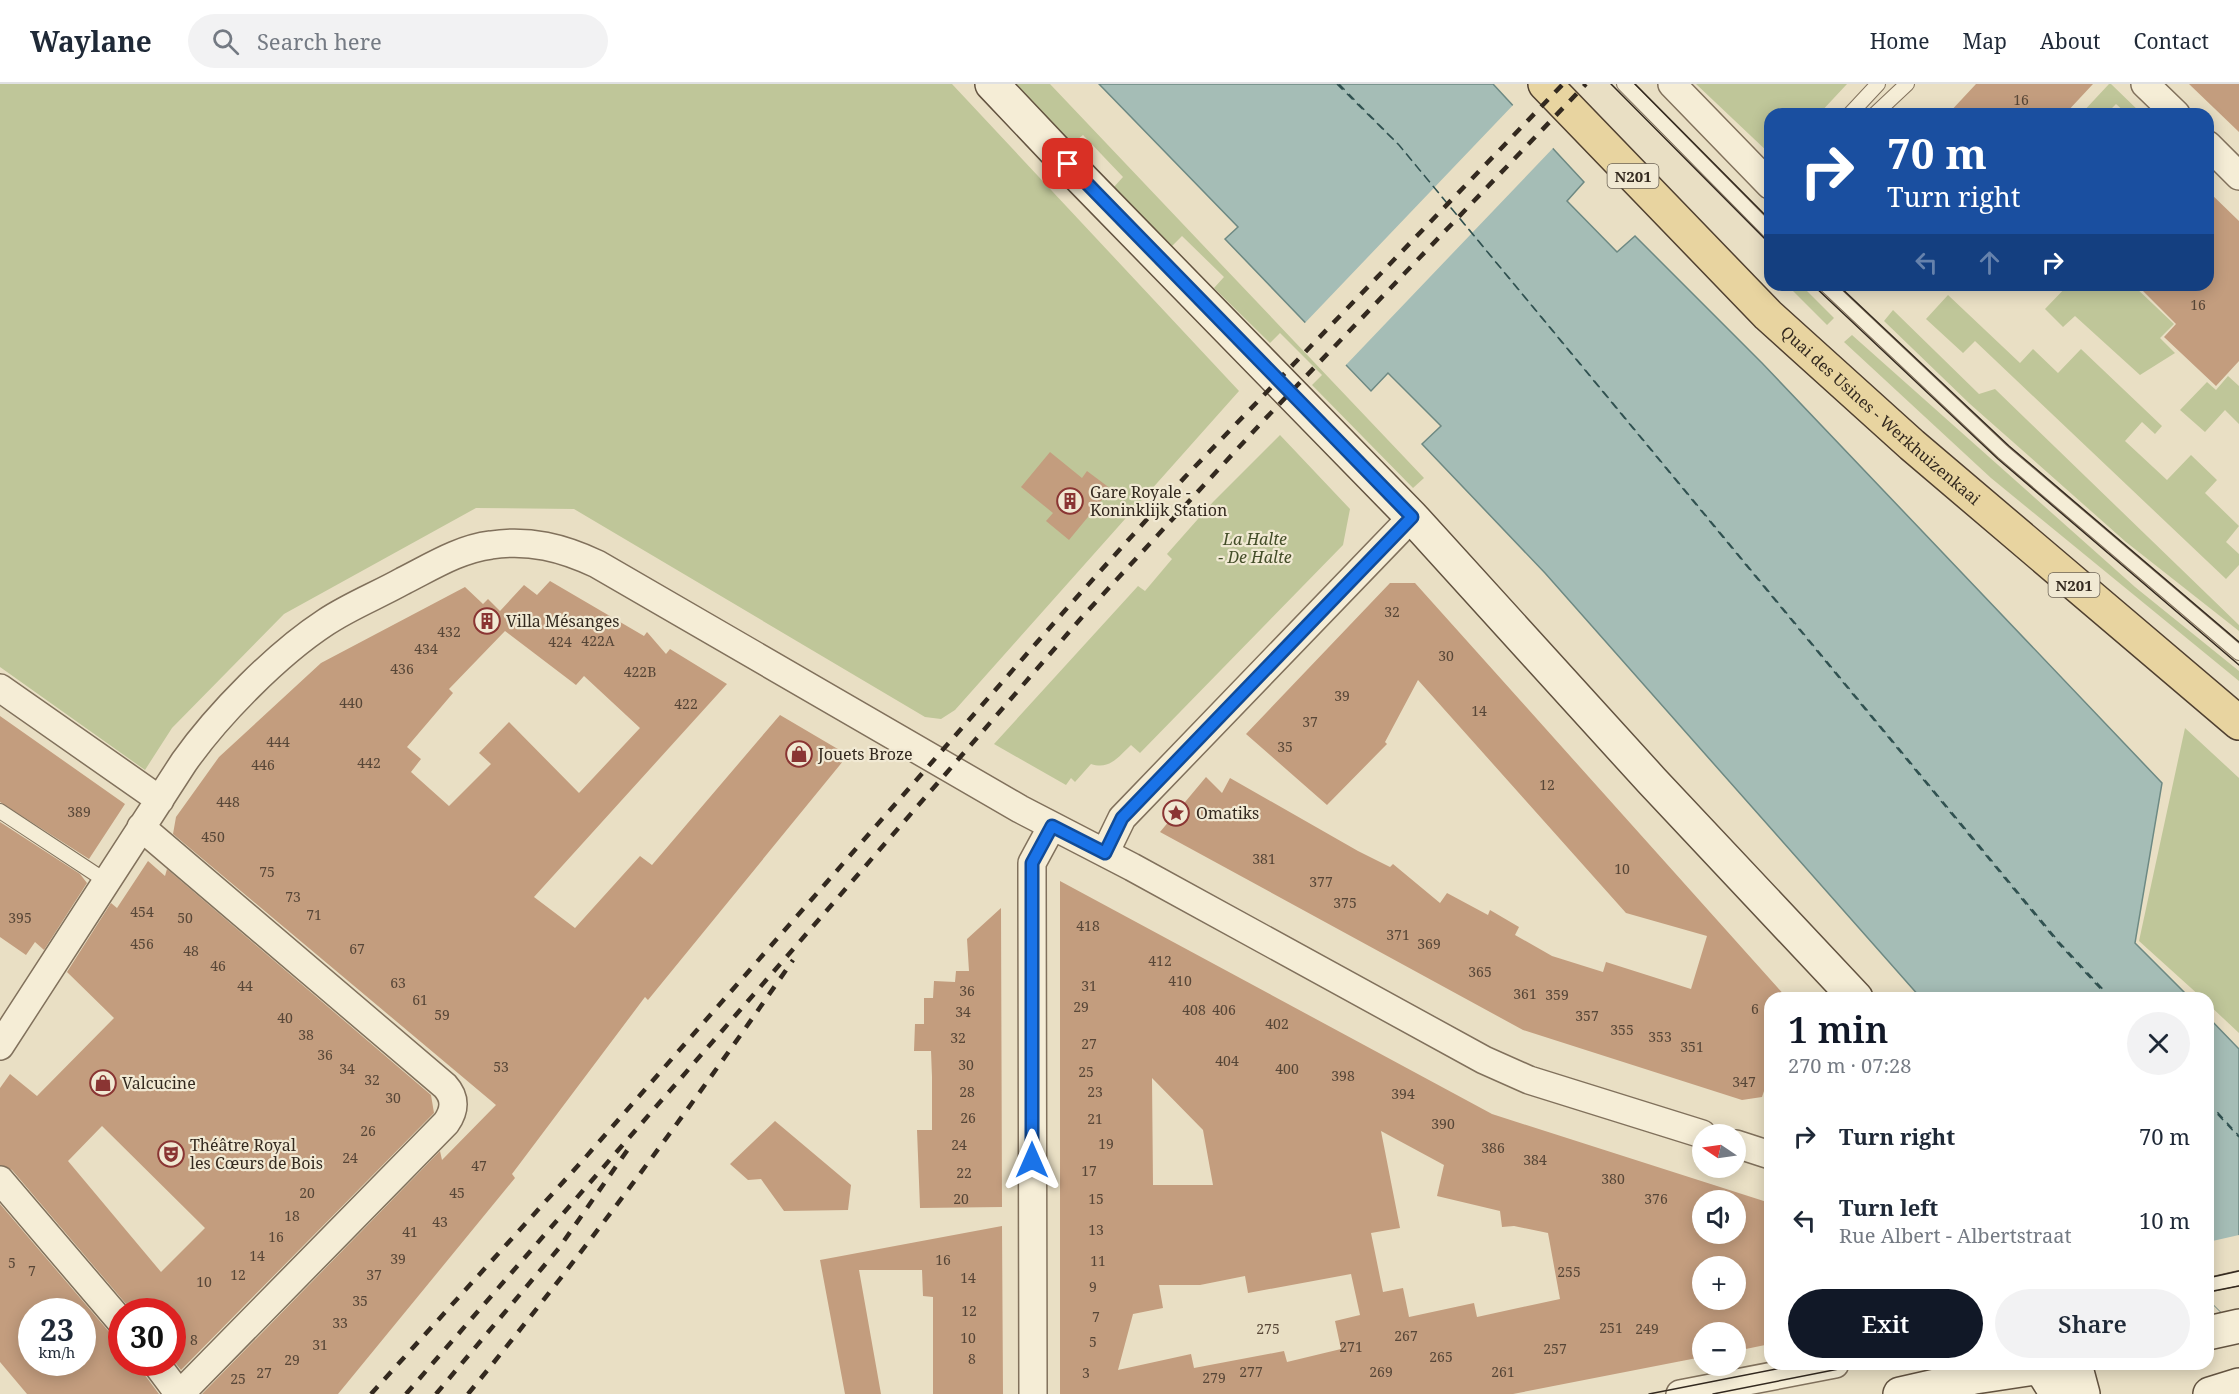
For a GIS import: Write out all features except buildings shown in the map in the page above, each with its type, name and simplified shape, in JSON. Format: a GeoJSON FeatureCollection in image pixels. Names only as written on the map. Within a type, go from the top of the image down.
{"type":"FeatureCollection","features":[{"type":"Feature","properties":{"kind":"main road"},"geometry":{"type":"LineString","coordinates":[[992,84],[1412,517],[1844,990]]}},
{"type":"Feature","properties":{"kind":"main road","name":"Quai des Usines - Werkhuizenkaai"},"geometry":{"type":"LineString","coordinates":[[1545,84],[1768,315],[1912,445],[2239,723]]}},
{"type":"Feature","properties":{"kind":"main road"},"geometry":{"type":"LineString","coordinates":[[1900,1394],[2023,1370]]}},
{"type":"Feature","properties":{"kind":"main road"},"geometry":{"type":"LineString","coordinates":[[2048,1370],[2057,1394]]}},
{"type":"Feature","properties":{"kind":"main road"},"geometry":{"type":"LineString","coordinates":[[2077,1370],[2083,1394]]}},
{"type":"Feature","properties":{"kind":"street"},"geometry":{"type":"LineString","coordinates":[[1672,84],[1764,179]]}},
{"type":"Feature","properties":{"kind":"street"},"geometry":{"type":"LineString","coordinates":[[2145,84],[2170,108]]}},
{"type":"Feature","properties":{"kind":"street"},"geometry":{"type":"LineString","coordinates":[[2214,151],[2239,176]]}},
{"type":"Feature","properties":{"kind":"street"},"geometry":{"type":"LineString","coordinates":[[1105,853],[1122,818],[1412,517]]}},
{"type":"Feature","properties":{"kind":"street"},"geometry":{"type":"LineString","coordinates":[[0,1046],[190,753],[214,724],[288,652],[327,621],[450,557],[489,545],[526,543],[563,550],[597,564],[771,668],[1052,826],[1498,1067],[1529,1080],[1692,1131]]}},
{"type":"Feature","properties":{"kind":"street"},"geometry":{"type":"LineString","coordinates":[[0,688],[160,800]]}},
{"type":"Feature","properties":{"kind":"street"},"geometry":{"type":"LineString","coordinates":[[1033,1394],[1032,863],[1052,826]]}},
{"type":"Feature","properties":{"kind":"street"},"geometry":{"type":"LineString","coordinates":[[141,827],[445,1086],[453,1100],[451,1116],[446,1123],[179,1394],[166,1376]]}},
{"type":"Feature","properties":{"kind":"street"},"geometry":{"type":"LineString","coordinates":[[1746,1147],[1764,1153]]}},
{"type":"Feature","properties":{"kind":"street"},"geometry":{"type":"LineString","coordinates":[[0,1180],[108,1307]]}},
{"type":"Feature","properties":{"kind":"street"},"geometry":{"type":"LineString","coordinates":[[1680,1394],[1803,1370]]}},
{"type":"Feature","properties":{"kind":"lane"},"geometry":{"type":"LineString","coordinates":[[1624,84],[1764,226]]}},
{"type":"Feature","properties":{"kind":"lane"},"geometry":{"type":"LineString","coordinates":[[1856,108],[1878,84]]}},
{"type":"Feature","properties":{"kind":"lane"},"geometry":{"type":"LineString","coordinates":[[1881,108],[1907,84]]}},
{"type":"Feature","properties":{"kind":"lane"},"geometry":{"type":"LineString","coordinates":[[1832,291],[2003,452],[2239,653]]}},
{"type":"Feature","properties":{"kind":"lane"},"geometry":{"type":"LineString","coordinates":[[0,811],[106,881]]}},
{"type":"Feature","properties":{"kind":"lane"},"geometry":{"type":"LineString","coordinates":[[2214,1284],[2239,1278]]}},
{"type":"Feature","properties":{"kind":"green space"},"geometry":{"type":"Polygon","coordinates":[[[0,84],[952,84],[1239,391],[955,710],[941,719],[925,717],[574,509],[476,508],[284,614],[172,728],[145,770],[0,667],[0,84]]]}},
{"type":"Feature","properties":{"kind":"green space"},"geometry":{"type":"Polygon","coordinates":[[[1016,84],[1050,84],[1424,478],[1413,488],[1312,385],[1322,375],[1280,333],[1270,343],[1214,288],[1224,277],[1182,236],[1172,246],[1113,188],[1123,177],[1083,135],[1072,144],[1016,84]]]}},
{"type":"Feature","properties":{"kind":"green space"},"geometry":{"type":"Polygon","coordinates":[[[1696,84],[1847,84],[1825,108],[1764,108],[1764,148],[1696,84]]]}},
{"type":"Feature","properties":{"kind":"green space"},"geometry":{"type":"Polygon","coordinates":[[[2111,84],[2136,108],[2120,108],[2116,104],[2112,108],[2087,108],[2111,84]]]}},
{"type":"Feature","properties":{"kind":"green space"},"geometry":{"type":"Polygon","coordinates":[[[1793,291],[1807,291],[1834,318],[1827,325],[1793,291]]]}},
{"type":"Feature","properties":{"kind":"green space"},"geometry":{"type":"Polygon","coordinates":[[[2062,291],[2139,291],[2174,324],[2160,338],[2175,353],[2140,375],[2075,316],[2063,327],[2045,309],[2062,291]]]}},
{"type":"Feature","properties":{"kind":"green space"},"geometry":{"type":"Polygon","coordinates":[[[1948,295],[2020,363],[2033,349],[2058,373],[2081,349],[2162,426],[2155,434],[2142,422],[2125,441],[2167,480],[2191,455],[2217,480],[2205,493],[2239,526],[2226,542],[2239,554],[2239,565],[2226,579],[1975,341],[1963,353],[1926,319],[1948,295]]]}},
{"type":"Feature","properties":{"kind":"green space"},"geometry":{"type":"Polygon","coordinates":[[[1893,310],[1979,394],[1995,389],[2239,625],[2239,631],[2126,542],[1970,404],[1884,321],[1893,310]]]}},
{"type":"Feature","properties":{"kind":"green space"},"geometry":{"type":"Polygon","coordinates":[[[1852,335],[2135,587],[2239,671],[2239,681],[1991,478],[1844,342],[1852,335]]]}},
{"type":"Feature","properties":{"kind":"green space"},"geometry":{"type":"Polygon","coordinates":[[[2228,376],[2239,386],[2239,424],[2225,410],[2205,432],[2180,410],[2207,382],[2216,390],[2228,376]]]}},
{"type":"Feature","properties":{"kind":"green space","name":"La Halte - De Halte"},"geometry":{"type":"Polygon","coordinates":[[[1280,435],[1350,509],[1343,545],[1140,753],[1131,745],[1109,764],[1091,764],[1075,782],[1071,778],[1066,785],[994,744],[1138,586],[1145,591],[1172,559],[1167,554],[1213,502],[1280,435]]]}},
{"type":"Feature","properties":{"kind":"green space"},"geometry":{"type":"Polygon","coordinates":[[[2185,728],[2239,778],[2239,1033],[2214,1010],[2214,992],[2195,992],[2139,941],[2185,728]]]}},
{"type":"Feature","properties":{"kind":"water"},"geometry":{"type":"Polygon","coordinates":[[[1099,84],[1493,84],[1584,182],[1567,201],[1617,252],[1635,236],[1762,363],[2162,783],[2135,943],[2184,992],[1916,992],[1545,573],[1422,444],[1441,426],[1388,373],[1371,391],[1225,239],[1238,227],[1099,84]]]}},
{"type":"Feature","properties":{"kind":"water"},"geometry":{"type":"Polygon","coordinates":[[[2214,1023],[2239,1049],[2239,1330],[2214,1305],[2214,1023]]]}},
{"type":"Feature","properties":{"kind":"pier"},"geometry":{"type":"Polygon","coordinates":[[[1515,103],[1556,145],[1344,367],[1303,325],[1515,103]]]}},
{"type":"Feature","properties":{"kind":"pier"},"geometry":{"type":"Polygon","coordinates":[[[2239,1235],[2239,1330],[2214,1305],[2214,1241],[2239,1235]]]}},
{"type":"Feature","properties":{"kind":"ferry route"},"geometry":{"type":"LineString","coordinates":[[1337,84],[1399,145],[2059,944],[2103,992]]}},
{"type":"Feature","properties":{"kind":"ferry route"},"geometry":{"type":"LineString","coordinates":[[1339,84],[1399,145],[2060,943],[2105,992]]}},
{"type":"Feature","properties":{"kind":"ferry route"},"geometry":{"type":"LineString","coordinates":[[2214,1109],[2239,1136]]}},
{"type":"Feature","properties":{"kind":"ferry route"},"geometry":{"type":"LineString","coordinates":[[2214,1110],[2239,1137]]}},
{"type":"Feature","properties":{"kind":"tram line"},"geometry":{"type":"LineString","coordinates":[[1611,84],[1764,238]]}},
{"type":"Feature","properties":{"kind":"tram line"},"geometry":{"type":"LineString","coordinates":[[1635,84],[1764,214]]}},
{"type":"Feature","properties":{"kind":"tram line"},"geometry":{"type":"LineString","coordinates":[[1819,291],[1998,459],[2239,665]]}},
{"type":"Feature","properties":{"kind":"tram line"},"geometry":{"type":"LineString","coordinates":[[1844,291],[2009,446],[2239,642]]}},
{"type":"Feature","properties":{"kind":"tram line"},"geometry":{"type":"LineString","coordinates":[[2214,1277],[2239,1271]]}},
{"type":"Feature","properties":{"kind":"tram line"},"geometry":{"type":"LineString","coordinates":[[2214,1291],[2239,1286]]}},
{"type":"Feature","properties":{"kind":"tram line"},"geometry":{"type":"LineString","coordinates":[[1649,1394],[1771,1370]]}},
{"type":"Feature","properties":{"kind":"tram line"},"geometry":{"type":"LineString","coordinates":[[1713,1394],[1834,1370]]}},
{"type":"Feature","properties":{"kind":"railway"},"geometry":{"type":"LineString","coordinates":[[371,1394],[584,1159],[1068,607],[1185,477],[1563,84]]}},
{"type":"Feature","properties":{"kind":"railway"},"geometry":{"type":"LineString","coordinates":[[406,1394],[1083,616],[1265,419],[1586,84]]}},
{"type":"Feature","properties":{"kind":"railway"},"geometry":{"type":"LineString","coordinates":[[468,1394],[635,1180],[793,960]]}},
{"type":"Feature","properties":{"kind":"railway"},"geometry":{"type":"LineString","coordinates":[[436,1394],[559,1248],[631,1145]]}},
{"type":"Feature","properties":{"kind":"place","name":"Gare Royale - Koninklijk Station"},"geometry":{"type":"Point","coordinates":[1070,501]}},
{"type":"Feature","properties":{"kind":"place","name":"Villa Mésanges"},"geometry":{"type":"Point","coordinates":[487,621]}},
{"type":"Feature","properties":{"kind":"place","name":"Jouets Broze"},"geometry":{"type":"Point","coordinates":[799,754]}},
{"type":"Feature","properties":{"kind":"place","name":"Omatiks"},"geometry":{"type":"Point","coordinates":[1176,813]}},
{"type":"Feature","properties":{"kind":"place","name":"Valcucine"},"geometry":{"type":"Point","coordinates":[103,1083]}},
{"type":"Feature","properties":{"kind":"place","name":"Théâtre Royal les Cœurs de Bois"},"geometry":{"type":"Point","coordinates":[171,1154]}},
{"type":"Feature","properties":{"kind":"route"},"geometry":{"type":"LineString","coordinates":[[1032,1160],[1032,863],[1052,826],[1105,853],[1122,818],[1412,517],[1236,339],[1068,164]]}}]}
